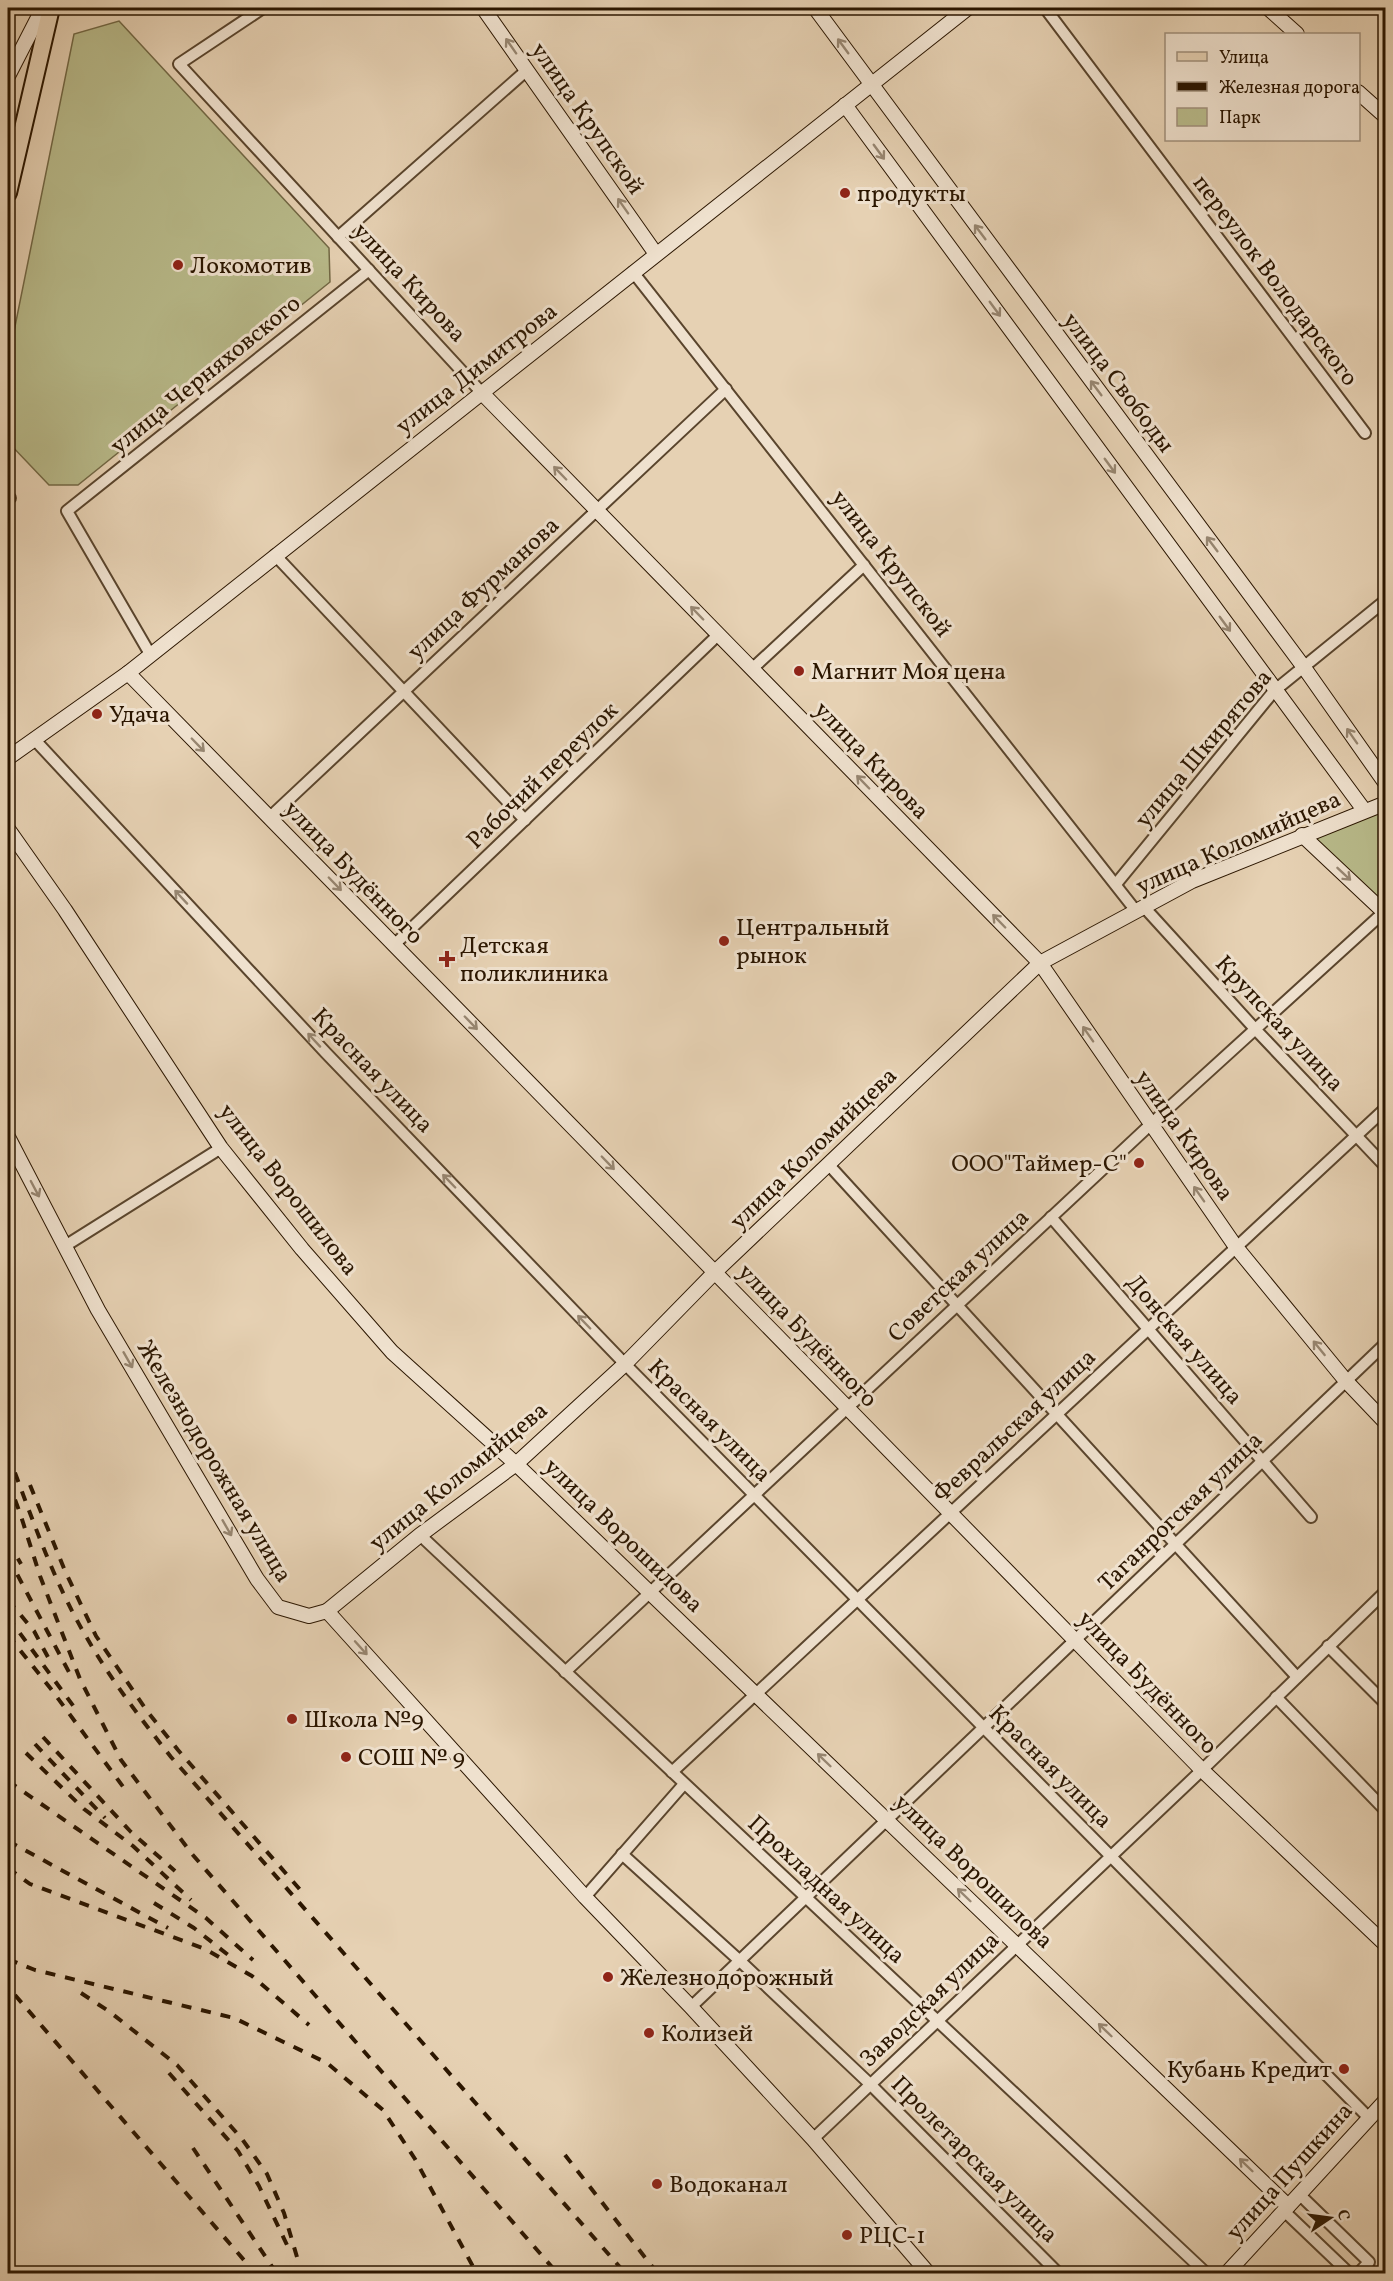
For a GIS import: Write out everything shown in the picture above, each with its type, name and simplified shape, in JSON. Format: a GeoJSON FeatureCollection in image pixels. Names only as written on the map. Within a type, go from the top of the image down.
{"type":"FeatureCollection","features":[{"type":"Feature","properties":{"kind":"main road"},"geometry":{"type":"LineString","coordinates":[[8,193],[51,8]]}},
{"type":"Feature","properties":{"kind":"street"},"geometry":{"type":"LineString","coordinates":[[8,76],[43,8]]}},
{"type":"Feature","properties":{"kind":"street","name":"улица Кирова"},"geometry":{"type":"LineString","coordinates":[[263,8],[179,64],[481,392],[1040,963],[1236,1247],[1346,1381],[1386,1423]]}},
{"type":"Feature","properties":{"kind":"street","name":"улица Крупской"},"geometry":{"type":"LineString","coordinates":[[483,8],[656,254]]}},
{"type":"Feature","properties":{"kind":"street","name":"улица Свободы"},"geometry":{"type":"LineString","coordinates":[[815,8],[1303,666],[1386,784]]}},
{"type":"Feature","properties":{"kind":"street","name":"улица Димитрова"},"geometry":{"type":"LineString","coordinates":[[8,758],[128,673],[968,8]]}},
{"type":"Feature","properties":{"kind":"street","name":"переулок Володарского"},"geometry":{"type":"LineString","coordinates":[[1046,8],[1365,433]]}},
{"type":"Feature","properties":{"kind":"street"},"geometry":{"type":"LineString","coordinates":[[1268,8],[1296,33]]}},
{"type":"Feature","properties":{"kind":"street"},"geometry":{"type":"LineString","coordinates":[[338,237],[527,70]]}},
{"type":"Feature","properties":{"kind":"street"},"geometry":{"type":"LineString","coordinates":[[1360,93],[1386,117]]}},
{"type":"Feature","properties":{"kind":"street"},"geometry":{"type":"LineString","coordinates":[[845,105],[1274,691],[1364,810]]}},
{"type":"Feature","properties":{"kind":"street","name":"улица Черняховского"},"geometry":{"type":"LineString","coordinates":[[150,654],[67,511],[369,270]]}},
{"type":"Feature","properties":{"kind":"street","name":"улица Крупской"},"geometry":{"type":"LineString","coordinates":[[633,272],[1116,884],[1140,909]]}},
{"type":"Feature","properties":{"kind":"street","name":"улица Фурманова"},"geometry":{"type":"LineString","coordinates":[[269,818],[726,389]]}},
{"type":"Feature","properties":{"kind":"street"},"geometry":{"type":"LineString","coordinates":[[275,555],[525,820]]}},
{"type":"Feature","properties":{"kind":"street"},"geometry":{"type":"LineString","coordinates":[[752,669],[864,565]]}},
{"type":"Feature","properties":{"kind":"street","name":"улица Шкирятова"},"geometry":{"type":"LineString","coordinates":[[1116,884],[1274,691],[1386,600]]}},
{"type":"Feature","properties":{"kind":"street","name":"Рабочий переулок"},"geometry":{"type":"LineString","coordinates":[[394,945],[718,635]]}},
{"type":"Feature","properties":{"kind":"street","name":"улица Будённого"},"geometry":{"type":"LineString","coordinates":[[128,673],[1202,1770],[1386,1945]]}},
{"type":"Feature","properties":{"kind":"street","name":"Красная улица"},"geometry":{"type":"LineString","coordinates":[[34,739],[326,1053],[625,1364],[1369,2118]]}},
{"type":"Feature","properties":{"kind":"street","name":"улица Коломийцева"},"geometry":{"type":"LineString","coordinates":[[327,1611],[420,1536],[516,1464],[625,1364],[715,1272],[1040,963],[1192,881],[1386,803]]}},
{"type":"Feature","properties":{"kind":"street","name":"улица Ворошилова"},"geometry":{"type":"LineString","coordinates":[[8,829],[65,910],[221,1148],[302,1249],[392,1352],[516,1464],[1016,1945],[1286,2208],[1350,2274]]}},
{"type":"Feature","properties":{"kind":"street"},"geometry":{"type":"LineString","coordinates":[[1302,835],[1385,913]]}},
{"type":"Feature","properties":{"kind":"street","name":"Крупская улица"},"geometry":{"type":"LineString","coordinates":[[1140,909],[1386,1167]]}},
{"type":"Feature","properties":{"kind":"street","name":"Советская улица"},"geometry":{"type":"LineString","coordinates":[[565,1672],[1150,1124],[1385,913]]}},
{"type":"Feature","properties":{"kind":"street","name":"Февральская улица"},"geometry":{"type":"LineString","coordinates":[[672,1772],[1386,1108]]}},
{"type":"Feature","properties":{"kind":"street","name":"Железнодорожная улица"},"geometry":{"type":"LineString","coordinates":[[8,1137],[98,1310],[257,1579],[278,1607],[309,1616],[327,1611]]}},
{"type":"Feature","properties":{"kind":"street"},"geometry":{"type":"LineString","coordinates":[[65,1246],[221,1148]]}},
{"type":"Feature","properties":{"kind":"street"},"geometry":{"type":"LineString","coordinates":[[828,1164],[1297,1677]]}},
{"type":"Feature","properties":{"kind":"street","name":"Донская улица"},"geometry":{"type":"LineString","coordinates":[[1051,1217],[1311,1517]]}},
{"type":"Feature","properties":{"kind":"street","name":"Таганрогская улица"},"geometry":{"type":"LineString","coordinates":[[691,2007],[1386,1343]]}},
{"type":"Feature","properties":{"kind":"street","name":"Прохладная улица"},"geometry":{"type":"LineString","coordinates":[[420,1536],[1207,2274]]}},
{"type":"Feature","properties":{"kind":"street","name":"Заводская улица"},"geometry":{"type":"LineString","coordinates":[[813,2139],[1202,1770],[1386,1591]]}},
{"type":"Feature","properties":{"kind":"street"},"geometry":{"type":"LineString","coordinates":[[327,1611],[585,1897],[813,2139],[929,2274]]}},
{"type":"Feature","properties":{"kind":"street"},"geometry":{"type":"LineString","coordinates":[[1328,1646],[1386,1704]]}},
{"type":"Feature","properties":{"kind":"street"},"geometry":{"type":"LineString","coordinates":[[1276,1697],[1386,1811]]}},
{"type":"Feature","properties":{"kind":"street"},"geometry":{"type":"LineString","coordinates":[[585,1897],[684,1784]]}},
{"type":"Feature","properties":{"kind":"street","name":"Пролетарская улица"},"geometry":{"type":"LineString","coordinates":[[622,1854],[870,2084],[1059,2274]]}},
{"type":"Feature","properties":{"kind":"street","name":"улица Пушкина"},"geometry":{"type":"LineString","coordinates":[[1226,2274],[1386,2100]]}},
{"type":"Feature","properties":{"kind":"street"},"geometry":{"type":"LineString","coordinates":[[1299,2194],[1370,2262],[1358,2274]]}},
{"type":"Feature","properties":{"kind":"green space","name":"Локомотив"},"geometry":{"type":"Polygon","coordinates":[[[119,21],[329,248],[330,282],[78,485],[49,485],[8,442],[8,361],[74,34],[119,21]]]}},
{"type":"Feature","properties":{"kind":"green space"},"geometry":{"type":"Polygon","coordinates":[[[1385,803],[1385,914],[1302,835],[1385,803]]]}},
{"type":"Feature","properties":{"kind":"railway"},"geometry":{"type":"LineString","coordinates":[[8,1454],[43,1548],[64,1594],[96,1654],[138,1714],[171,1757],[626,2274]]}},
{"type":"Feature","properties":{"kind":"railway"},"geometry":{"type":"LineString","coordinates":[[8,1481],[40,1576],[80,1679],[121,1760],[192,1854],[558,2274]]}},
{"type":"Feature","properties":{"kind":"railway"},"geometry":{"type":"LineString","coordinates":[[30,1485],[65,1571],[96,1636],[147,1711],[178,1750],[303,1893]]}},
{"type":"Feature","properties":{"kind":"railway"},"geometry":{"type":"LineString","coordinates":[[8,1541],[21,1564]]}},
{"type":"Feature","properties":{"kind":"railway"},"geometry":{"type":"LineString","coordinates":[[8,1557],[71,1676]]}},
{"type":"Feature","properties":{"kind":"railway"},"geometry":{"type":"LineString","coordinates":[[8,1600],[34,1631],[50,1661]]}},
{"type":"Feature","properties":{"kind":"railway"},"geometry":{"type":"LineString","coordinates":[[8,1617],[77,1711]]}},
{"type":"Feature","properties":{"kind":"railway"},"geometry":{"type":"LineString","coordinates":[[8,1635],[124,1788]]}},
{"type":"Feature","properties":{"kind":"railway"},"geometry":{"type":"LineString","coordinates":[[43,1737],[131,1832],[175,1871]]}},
{"type":"Feature","properties":{"kind":"railway"},"geometry":{"type":"LineString","coordinates":[[35,1744],[105,1818]]}},
{"type":"Feature","properties":{"kind":"railway"},"geometry":{"type":"LineString","coordinates":[[26,1753],[84,1809],[133,1846],[191,1900]]}},
{"type":"Feature","properties":{"kind":"railway"},"geometry":{"type":"LineString","coordinates":[[8,1781],[206,1918],[253,1960]]}},
{"type":"Feature","properties":{"kind":"railway"},"geometry":{"type":"LineString","coordinates":[[8,1841],[168,1928]]}},
{"type":"Feature","properties":{"kind":"railway"},"geometry":{"type":"LineString","coordinates":[[8,1868],[30,1884],[205,1949],[252,1976],[309,2025]]}},
{"type":"Feature","properties":{"kind":"railway"},"geometry":{"type":"LineString","coordinates":[[154,1903],[194,1928],[232,1958]]}},
{"type":"Feature","properties":{"kind":"railway"},"geometry":{"type":"LineString","coordinates":[[8,1959],[35,1970],[234,2018],[327,2063],[383,2110],[415,2159],[477,2274]]}},
{"type":"Feature","properties":{"kind":"railway"},"geometry":{"type":"LineString","coordinates":[[81,1993],[110,2012],[177,2065],[242,2139],[267,2174],[284,2213],[302,2274]]}},
{"type":"Feature","properties":{"kind":"railway"},"geometry":{"type":"LineString","coordinates":[[15,1995],[256,2274]]}},
{"type":"Feature","properties":{"kind":"railway"},"geometry":{"type":"LineString","coordinates":[[169,2073],[238,2151],[259,2186],[287,2245]]}},
{"type":"Feature","properties":{"kind":"railway"},"geometry":{"type":"LineString","coordinates":[[193,2148],[277,2274]]}},
{"type":"Feature","properties":{"kind":"railway"},"geometry":{"type":"LineString","coordinates":[[565,2155],[658,2274]]}},
{"type":"Feature","properties":{"kind":"place","name":"продукты"},"geometry":{"type":"Point","coordinates":[845,193]}},
{"type":"Feature","properties":{"kind":"place","name":"Локомотив"},"geometry":{"type":"Point","coordinates":[178,265]}},
{"type":"Feature","properties":{"kind":"place","name":"Магнит Моя цена"},"geometry":{"type":"Point","coordinates":[799,671]}},
{"type":"Feature","properties":{"kind":"place","name":"Удача"},"geometry":{"type":"Point","coordinates":[97,714]}},
{"type":"Feature","properties":{"kind":"place","name":"Центральный рынок"},"geometry":{"type":"Point","coordinates":[724,941]}},
{"type":"Feature","properties":{"kind":"place","name":"Детская поликлиника"},"geometry":{"type":"Point","coordinates":[447,959]}},
{"type":"Feature","properties":{"kind":"place","name":"ООО\"Таймер-С\""},"geometry":{"type":"Point","coordinates":[1139,1163]}},
{"type":"Feature","properties":{"kind":"place","name":"Школа №9"},"geometry":{"type":"Point","coordinates":[292,1719]}},
{"type":"Feature","properties":{"kind":"place","name":"СОШ № 9"},"geometry":{"type":"Point","coordinates":[346,1757]}},
{"type":"Feature","properties":{"kind":"place","name":"Железнодорожный"},"geometry":{"type":"Point","coordinates":[608,1977]}},
{"type":"Feature","properties":{"kind":"place","name":"Колизей"},"geometry":{"type":"Point","coordinates":[649,2033]}},
{"type":"Feature","properties":{"kind":"place","name":"Кубань Кредит"},"geometry":{"type":"Point","coordinates":[1344,2069]}},
{"type":"Feature","properties":{"kind":"place","name":"Водоканал"},"geometry":{"type":"Point","coordinates":[657,2184]}},
{"type":"Feature","properties":{"kind":"place","name":"РЦС-1"},"geometry":{"type":"Point","coordinates":[847,2235]}}]}
